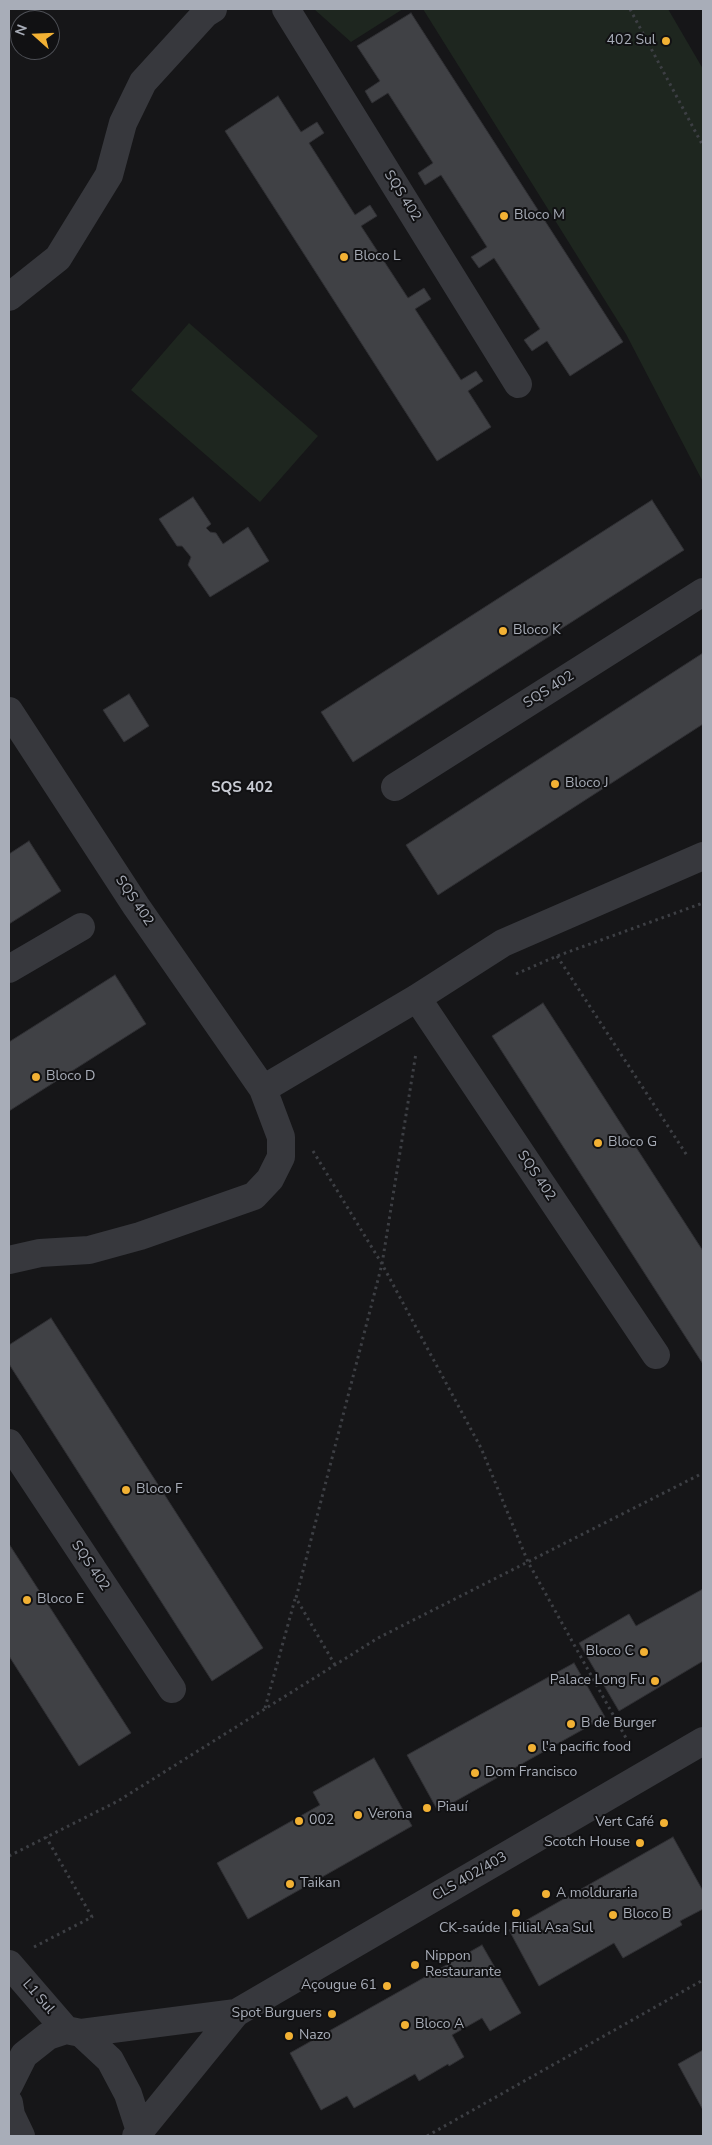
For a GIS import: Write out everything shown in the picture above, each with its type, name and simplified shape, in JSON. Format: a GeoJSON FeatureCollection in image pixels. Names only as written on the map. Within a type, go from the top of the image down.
{"type":"FeatureCollection","features":[{"type":"Feature","properties":{"kind":"street"},"geometry":{"type":"LineString","coordinates":[[9,297],[58,258],[110,175],[123,123],[143,82],[204,14],[213,9]]}},
{"type":"Feature","properties":{"kind":"street","name":"SQS 402"},"geometry":{"type":"LineString","coordinates":[[286,9],[518,384]]}},
{"type":"Feature","properties":{"kind":"street","name":"SQS 402"},"geometry":{"type":"LineString","coordinates":[[395,787],[703,592]]}},
{"type":"Feature","properties":{"kind":"street","name":"SQS 402"},"geometry":{"type":"LineString","coordinates":[[9,711],[136,906],[263,1089],[282,1137],[281,1157],[270,1179],[254,1196],[140,1236],[89,1250],[40,1253],[9,1260]]}},
{"type":"Feature","properties":{"kind":"street"},"geometry":{"type":"LineString","coordinates":[[263,1089],[423,1007],[503,943],[703,856]]}},
{"type":"Feature","properties":{"kind":"street"},"geometry":{"type":"LineString","coordinates":[[9,969],[81,927]]}},
{"type":"Feature","properties":{"kind":"street","name":"SQS 402"},"geometry":{"type":"LineString","coordinates":[[423,1007],[656,1355]]}},
{"type":"Feature","properties":{"kind":"street","name":"SQS 402"},"geometry":{"type":"LineString","coordinates":[[9,1443],[172,1689]]}},
{"type":"Feature","properties":{"kind":"street","name":"CLS 402/403"},"geometry":{"type":"LineString","coordinates":[[138,2134],[236,2013],[703,1740]]}},
{"type":"Feature","properties":{"kind":"street","name":"L1 Sul"},"geometry":{"type":"LineString","coordinates":[[17,1958],[74,2032],[110,2060],[128,2094],[138,2134]]}},
{"type":"Feature","properties":{"kind":"street","name":"CLS 402/403"},"geometry":{"type":"LineString","coordinates":[[9,2085],[24,2055],[48,2036],[236,2013]]}},
{"type":"Feature","properties":{"kind":"street"},"geometry":{"type":"LineString","coordinates":[[9,2103],[10,2116],[21,2136]]}},
{"type":"Feature","properties":{"kind":"path"},"geometry":{"type":"LineString","coordinates":[[630,9],[703,146]]}},
{"type":"Feature","properties":{"kind":"path"},"geometry":{"type":"LineString","coordinates":[[512,976],[557,956],[703,903]]}},
{"type":"Feature","properties":{"kind":"path"},"geometry":{"type":"LineString","coordinates":[[557,956],[688,1157]]}},
{"type":"Feature","properties":{"kind":"path"},"geometry":{"type":"LineString","coordinates":[[265,1709],[296,1598],[382,1264],[423,1007]]}},
{"type":"Feature","properties":{"kind":"path"},"geometry":{"type":"LineString","coordinates":[[309,1146],[382,1264],[481,1448],[528,1562],[646,1774]]}},
{"type":"Feature","properties":{"kind":"path"},"geometry":{"type":"LineString","coordinates":[[9,1856],[118,1801],[378,1638],[703,1473]]}},
{"type":"Feature","properties":{"kind":"path"},"geometry":{"type":"LineString","coordinates":[[296,1598],[336,1665]]}},
{"type":"Feature","properties":{"kind":"path"},"geometry":{"type":"LineString","coordinates":[[17,1958],[92,1917],[46,1837]]}},
{"type":"Feature","properties":{"kind":"path"},"geometry":{"type":"LineString","coordinates":[[427,2136],[703,1980]]}},
{"type":"Feature","properties":{"kind":"shaded area"},"geometry":{"type":"Polygon","coordinates":[[[314,9],[403,9],[351,42],[314,9]]]}},
{"type":"Feature","properties":{"kind":"shaded area"},"geometry":{"type":"Polygon","coordinates":[[[423,9],[668,9],[703,69],[703,482],[626,334],[423,9]]]}},
{"type":"Feature","properties":{"kind":"shaded area"},"geometry":{"type":"Polygon","coordinates":[[[189,323],[318,436],[260,502],[131,390],[189,323]]]}},
{"type":"Feature","properties":{"kind":"building","name":"Bloco M"},"geometry":{"type":"Polygon","coordinates":[[[411,13],[623,342],[570,376],[547,341],[532,351],[524,340],[540,329],[494,258],[479,268],[471,257],[487,247],[441,175],[425,185],[418,173],[433,163],[388,93],[372,103],[365,91],[380,81],[357,46],[411,13]]]}},
{"type":"Feature","properties":{"kind":"building","name":"Bloco L"},"geometry":{"type":"Polygon","coordinates":[[[278,96],[301,132],[317,122],[324,133],[309,143],[355,215],[370,205],[377,216],[361,226],[408,298],[424,288],[431,299],[415,309],[461,380],[476,371],[483,381],[468,391],[491,427],[437,461],[225,131],[278,96]]]}},
{"type":"Feature","properties":{"kind":"building"},"geometry":{"type":"Polygon","coordinates":[[[193,497],[211,524],[206,528],[210,532],[216,533],[223,544],[248,527],[269,561],[210,597],[188,565],[191,557],[182,546],[177,546],[159,519],[193,497]]]}},
{"type":"Feature","properties":{"kind":"building","name":"Bloco K"},"geometry":{"type":"Polygon","coordinates":[[[652,500],[684,550],[353,762],[321,712],[652,500]]]}},
{"type":"Feature","properties":{"kind":"building","name":"Bloco J"},"geometry":{"type":"Polygon","coordinates":[[[703,653],[703,724],[438,895],[406,845],[703,653]]]}},
{"type":"Feature","properties":{"kind":"building"},"geometry":{"type":"Polygon","coordinates":[[[129,694],[149,726],[124,742],[103,710],[129,694]]]}},
{"type":"Feature","properties":{"kind":"building"},"geometry":{"type":"Polygon","coordinates":[[[29,841],[61,891],[9,924],[9,854],[29,841]]]}},
{"type":"Feature","properties":{"kind":"building","name":"Bloco D"},"geometry":{"type":"Polygon","coordinates":[[[115,975],[146,1024],[9,1111],[9,1042],[115,975]]]}},
{"type":"Feature","properties":{"kind":"building","name":"Bloco G"},"geometry":{"type":"Polygon","coordinates":[[[543,1003],[703,1251],[703,1364],[492,1036],[543,1003]]]}},
{"type":"Feature","properties":{"kind":"building","name":"Bloco F"},"geometry":{"type":"Polygon","coordinates":[[[51,1318],[263,1648],[212,1681],[9,1364],[9,1345],[51,1318]]]}},
{"type":"Feature","properties":{"kind":"building","name":"Bloco E"},"geometry":{"type":"Polygon","coordinates":[[[9,1544],[131,1733],[79,1766],[9,1656],[9,1544]]]}},
{"type":"Feature","properties":{"kind":"building","name":"Bloco C"},"geometry":{"type":"Polygon","coordinates":[[[703,1589],[703,1661],[619,1711],[579,1643],[629,1614],[636,1626],[703,1589]]]}},
{"type":"Feature","properties":{"kind":"building"},"geometry":{"type":"Polygon","coordinates":[[[574,1663],[605,1717],[438,1811],[407,1755],[574,1663]]]}},
{"type":"Feature","properties":{"kind":"building"},"geometry":{"type":"Polygon","coordinates":[[[374,1758],[412,1826],[248,1919],[217,1863],[320,1805],[313,1792],[374,1758]]]}},
{"type":"Feature","properties":{"kind":"building","name":"Bloco B"},"geometry":{"type":"Polygon","coordinates":[[[673,1837],[703,1891],[703,1909],[680,1921],[682,1925],[623,1958],[614,1943],[539,1986],[509,1930],[673,1837]]]}},
{"type":"Feature","properties":{"kind":"building","name":"Bloco A"},"geometry":{"type":"Polygon","coordinates":[[[482,1945],[521,2013],[490,2031],[482,2018],[452,2035],[464,2057],[419,2081],[415,2074],[354,2108],[347,2096],[321,2110],[290,2053],[482,1945]]]}},
{"type":"Feature","properties":{"kind":"building"},"geometry":{"type":"Polygon","coordinates":[[[703,2050],[703,2110],[678,2064],[703,2050]]]}},
{"type":"Feature","properties":{"kind":"place","name":"402 Sul"},"geometry":{"type":"Point","coordinates":[666,41]}},
{"type":"Feature","properties":{"kind":"place","name":"Bloco M"},"geometry":{"type":"Point","coordinates":[504,216]}},
{"type":"Feature","properties":{"kind":"place","name":"Bloco L"},"geometry":{"type":"Point","coordinates":[344,257]}},
{"type":"Feature","properties":{"kind":"place","name":"Bloco K"},"geometry":{"type":"Point","coordinates":[503,631]}},
{"type":"Feature","properties":{"kind":"place","name":"Bloco J"},"geometry":{"type":"Point","coordinates":[555,784]}},
{"type":"Feature","properties":{"kind":"place","name":"Bloco D"},"geometry":{"type":"Point","coordinates":[36,1077]}},
{"type":"Feature","properties":{"kind":"place","name":"Bloco G"},"geometry":{"type":"Point","coordinates":[598,1143]}},
{"type":"Feature","properties":{"kind":"place","name":"Bloco F"},"geometry":{"type":"Point","coordinates":[126,1490]}},
{"type":"Feature","properties":{"kind":"place","name":"Bloco E"},"geometry":{"type":"Point","coordinates":[27,1600]}},
{"type":"Feature","properties":{"kind":"place","name":"Bloco C"},"geometry":{"type":"Point","coordinates":[644,1652]}},
{"type":"Feature","properties":{"kind":"place","name":"Palace Long Fu"},"geometry":{"type":"Point","coordinates":[655,1681]}},
{"type":"Feature","properties":{"kind":"place","name":"B de Burger"},"geometry":{"type":"Point","coordinates":[571,1724]}},
{"type":"Feature","properties":{"kind":"place","name":"l'a pacific food"},"geometry":{"type":"Point","coordinates":[532,1748]}},
{"type":"Feature","properties":{"kind":"place","name":"Dom Francisco"},"geometry":{"type":"Point","coordinates":[475,1773]}},
{"type":"Feature","properties":{"kind":"place","name":"Piauí"},"geometry":{"type":"Point","coordinates":[427,1808]}},
{"type":"Feature","properties":{"kind":"place","name":"Verona"},"geometry":{"type":"Point","coordinates":[358,1815]}},
{"type":"Feature","properties":{"kind":"place","name":"002"},"geometry":{"type":"Point","coordinates":[299,1821]}},
{"type":"Feature","properties":{"kind":"place","name":"Vert Café"},"geometry":{"type":"Point","coordinates":[664,1823]}},
{"type":"Feature","properties":{"kind":"place","name":"Scotch House"},"geometry":{"type":"Point","coordinates":[640,1843]}},
{"type":"Feature","properties":{"kind":"place","name":"Taikan"},"geometry":{"type":"Point","coordinates":[290,1884]}},
{"type":"Feature","properties":{"kind":"place","name":"A molduraria"},"geometry":{"type":"Point","coordinates":[546,1894]}},
{"type":"Feature","properties":{"kind":"place","name":"CK-saúde | Filial Asa Sul"},"geometry":{"type":"Point","coordinates":[516,1913]}},
{"type":"Feature","properties":{"kind":"place","name":"Bloco B"},"geometry":{"type":"Point","coordinates":[613,1915]}},
{"type":"Feature","properties":{"kind":"place","name":"Nippon Restaurante"},"geometry":{"type":"Point","coordinates":[415,1965]}},
{"type":"Feature","properties":{"kind":"place","name":"Açougue 61"},"geometry":{"type":"Point","coordinates":[387,1986]}},
{"type":"Feature","properties":{"kind":"place","name":"Spot Burguers"},"geometry":{"type":"Point","coordinates":[332,2014]}},
{"type":"Feature","properties":{"kind":"place","name":"Bloco A"},"geometry":{"type":"Point","coordinates":[405,2025]}},
{"type":"Feature","properties":{"kind":"place","name":"Nazo"},"geometry":{"type":"Point","coordinates":[289,2036]}},
{"type":"Feature","properties":{"kind":"district","name":"SQS 402"},"geometry":{"type":"Point","coordinates":[242,788]}}]}
